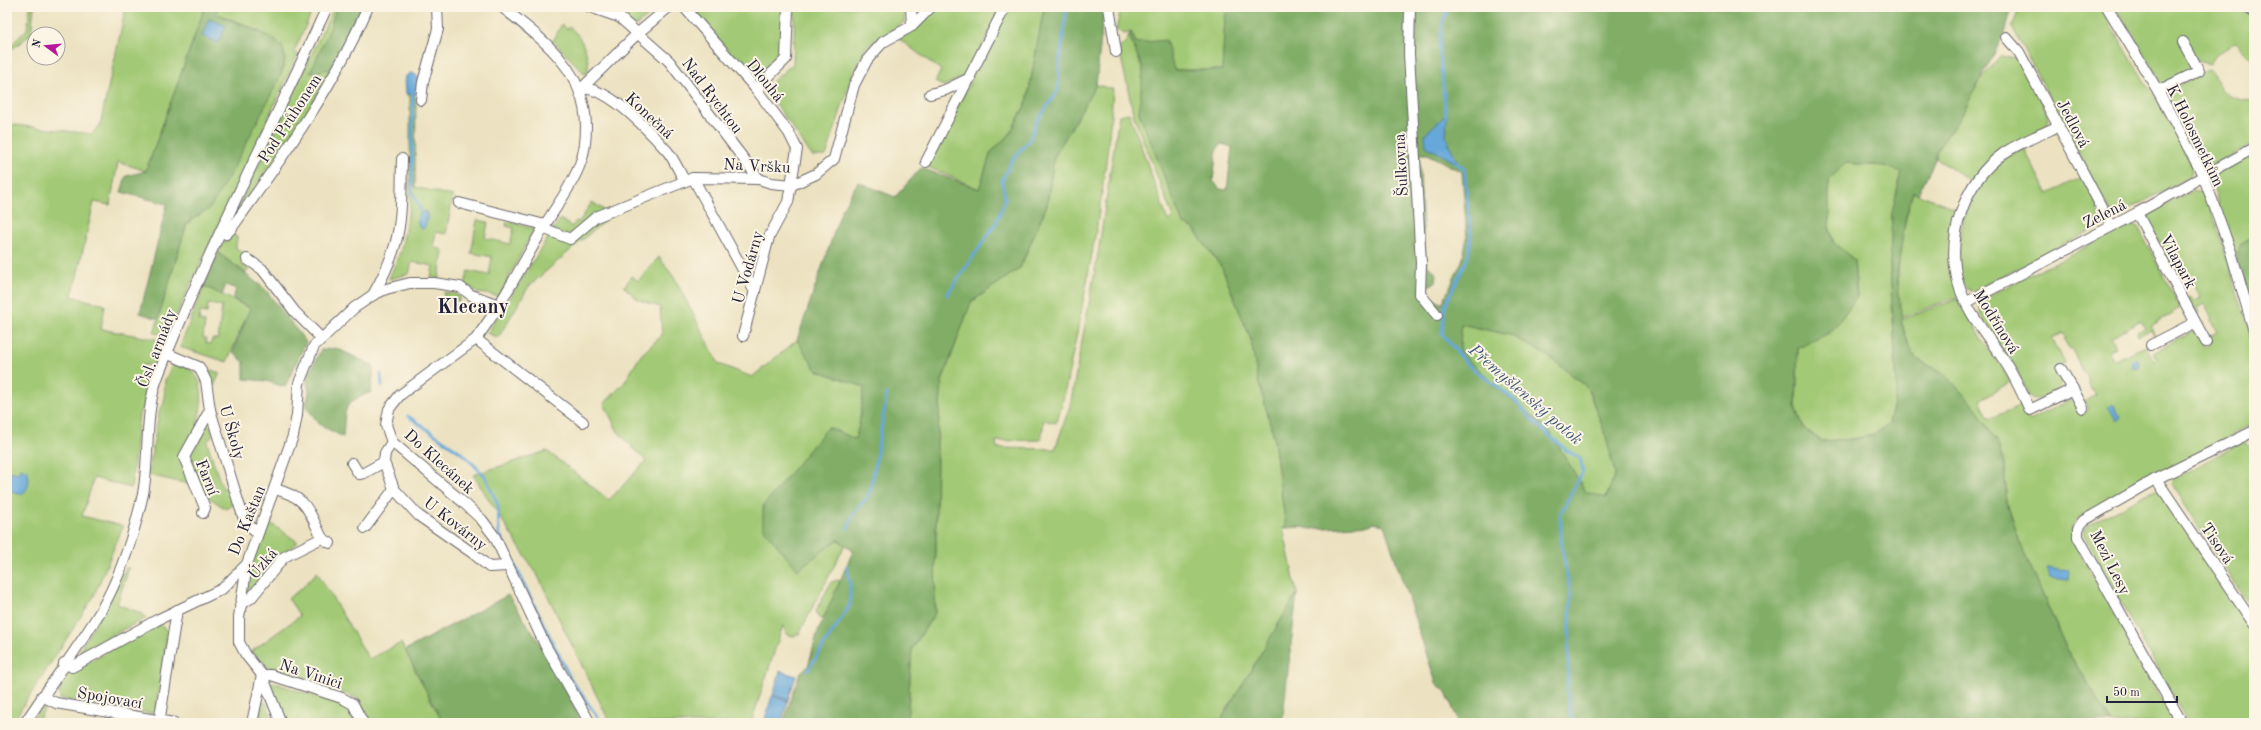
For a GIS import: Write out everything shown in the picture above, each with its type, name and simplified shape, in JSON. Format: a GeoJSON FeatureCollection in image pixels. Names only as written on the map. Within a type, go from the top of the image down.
{"type":"FeatureCollection","features":[{"type":"Feature","properties":{"kind":"street","name":"Čsl. armády"},"geometry":{"type":"LineString","coordinates":[[24,723],[99,612],[115,583],[131,540],[143,493],[152,399],[157,378],[221,231],[327,7]]}},
{"type":"Feature","properties":{"kind":"street","name":"Pod Průhonem"},"geometry":{"type":"LineString","coordinates":[[221,231],[226,234],[231,229],[306,123],[337,72],[368,7]]}},
{"type":"Feature","properties":{"kind":"street"},"geometry":{"type":"LineString","coordinates":[[421,100],[423,82],[438,28],[437,7]]}},
{"type":"Feature","properties":{"kind":"street","name":"Nad Rychtou"},"geometry":{"type":"LineString","coordinates":[[590,7],[619,17],[669,62],[759,179]]}},
{"type":"Feature","properties":{"kind":"street"},"geometry":{"type":"LineString","coordinates":[[581,89],[638,33],[669,7]]}},
{"type":"Feature","properties":{"kind":"street","name":"Dlouhá"},"geometry":{"type":"LineString","coordinates":[[684,7],[756,89],[789,133],[797,149],[792,184]]}},
{"type":"Feature","properties":{"kind":"street"},"geometry":{"type":"LineString","coordinates":[[756,89],[786,59],[788,7]]}},
{"type":"Feature","properties":{"kind":"street"},"geometry":{"type":"LineString","coordinates":[[911,7],[912,26]]}},
{"type":"Feature","properties":{"kind":"street","name":"Na Vršku"},"geometry":{"type":"LineString","coordinates":[[541,225],[570,239],[596,217],[689,180],[759,179],[771,183],[792,184],[816,174],[834,159],[854,85],[867,60],[883,42],[912,26],[931,7]]}},
{"type":"Feature","properties":{"kind":"street"},"geometry":{"type":"LineString","coordinates":[[926,162],[970,78],[1004,7]]}},
{"type":"Feature","properties":{"kind":"street"},"geometry":{"type":"LineString","coordinates":[[1109,7],[1116,52]]}},
{"type":"Feature","properties":{"kind":"street","name":"Šulkovna"},"geometry":{"type":"LineString","coordinates":[[1410,7],[1409,54],[1422,263],[1420,294],[1438,315]]}},
{"type":"Feature","properties":{"kind":"street","name":"K Holosmetkům"},"geometry":{"type":"LineString","coordinates":[[2107,7],[2158,91],[2203,175],[2231,252],[2254,332]]}},
{"type":"Feature","properties":{"kind":"street"},"geometry":{"type":"LineString","coordinates":[[2247,7],[2254,12]]}},
{"type":"Feature","properties":{"kind":"street","name":"Do Klecánek"},"geometry":{"type":"LineString","coordinates":[[505,8],[554,52],[570,69],[581,89],[586,109],[584,151],[574,178],[541,225],[500,305],[476,339],[400,395],[392,404],[386,425],[392,442],[482,520],[495,537],[545,645],[590,723]]}},
{"type":"Feature","properties":{"kind":"street","name":"Jedlová"},"geometry":{"type":"LineString","coordinates":[[2006,37],[2019,52],[2111,225]]}},
{"type":"Feature","properties":{"kind":"street"},"geometry":{"type":"LineString","coordinates":[[2158,91],[2199,71],[2183,42]]}},
{"type":"Feature","properties":{"kind":"street"},"geometry":{"type":"LineString","coordinates":[[930,94],[945,90],[970,78]]}},
{"type":"Feature","properties":{"kind":"street","name":"Konečná"},"geometry":{"type":"LineString","coordinates":[[581,89],[588,88],[605,96],[628,111],[669,153],[689,180],[755,292]]}},
{"type":"Feature","properties":{"kind":"street","name":"Modřínová"},"geometry":{"type":"LineString","coordinates":[[2059,126],[2004,154],[1979,178],[1965,202],[1959,218],[1954,262],[1959,287],[1979,326],[2004,360],[2030,410],[2072,389]]}},
{"type":"Feature","properties":{"kind":"street","name":"Zelená"},"geometry":{"type":"LineString","coordinates":[[1967,302],[2111,225],[2137,213],[2254,148]]}},
{"type":"Feature","properties":{"kind":"street"},"geometry":{"type":"LineString","coordinates":[[373,295],[386,271],[396,244],[401,203],[402,159]]}},
{"type":"Feature","properties":{"kind":"street","name":"U Vodárny"},"geometry":{"type":"LineString","coordinates":[[743,336],[769,237],[788,202],[792,184]]}},
{"type":"Feature","properties":{"kind":"street"},"geometry":{"type":"LineString","coordinates":[[459,203],[541,225]]}},
{"type":"Feature","properties":{"kind":"street","name":"Vilapark"},"geometry":{"type":"LineString","coordinates":[[2137,213],[2194,323],[2206,342]]}},
{"type":"Feature","properties":{"kind":"street"},"geometry":{"type":"LineString","coordinates":[[247,259],[262,269],[295,312],[321,338],[354,308],[373,295],[386,289],[410,283],[434,283],[460,287],[471,295],[500,305]]}},
{"type":"Feature","properties":{"kind":"street"},"geometry":{"type":"LineString","coordinates":[[2151,345],[2194,323]]}},
{"type":"Feature","properties":{"kind":"street","name":"Do Kaštan"},"geometry":{"type":"LineString","coordinates":[[64,663],[72,667],[177,610],[222,589],[247,564],[293,436],[297,415],[300,376],[314,346],[321,338]]}},
{"type":"Feature","properties":{"kind":"street"},"geometry":{"type":"LineString","coordinates":[[476,339],[583,422]]}},
{"type":"Feature","properties":{"kind":"street","name":"U Školy"},"geometry":{"type":"LineString","coordinates":[[168,354],[200,368],[206,381],[210,410],[244,519],[257,534]]}},
{"type":"Feature","properties":{"kind":"street"},"geometry":{"type":"LineString","coordinates":[[2061,369],[2083,408]]}},
{"type":"Feature","properties":{"kind":"street","name":"Farní"},"geometry":{"type":"LineString","coordinates":[[204,513],[205,508],[184,457],[210,410]]}},
{"type":"Feature","properties":{"kind":"street","name":"Mezi Lesy"},"geometry":{"type":"LineString","coordinates":[[2182,723],[2078,537],[2078,529],[2083,521],[2156,479],[2252,436]]}},
{"type":"Feature","properties":{"kind":"street"},"geometry":{"type":"LineString","coordinates":[[352,462],[359,474],[364,473],[384,462],[385,453],[392,442]]}},
{"type":"Feature","properties":{"kind":"street","name":"U Kovárny"},"geometry":{"type":"LineString","coordinates":[[384,462],[394,489],[418,516],[474,554],[489,567],[508,566]]}},
{"type":"Feature","properties":{"kind":"street","name":"Tisová"},"geometry":{"type":"LineString","coordinates":[[2156,479],[2254,624]]}},
{"type":"Feature","properties":{"kind":"street","name":"Úzká"},"geometry":{"type":"LineString","coordinates":[[240,605],[252,598],[284,557],[326,541],[313,516],[301,499],[275,489]]}},
{"type":"Feature","properties":{"kind":"street"},"geometry":{"type":"LineString","coordinates":[[366,528],[394,489]]}},
{"type":"Feature","properties":{"kind":"street"},"geometry":{"type":"LineString","coordinates":[[247,564],[240,605],[239,642],[246,655],[262,675],[281,723]]}},
{"type":"Feature","properties":{"kind":"street"},"geometry":{"type":"LineString","coordinates":[[160,722],[177,610]]}},
{"type":"Feature","properties":{"kind":"street"},"geometry":{"type":"LineString","coordinates":[[252,723],[262,675]]}},
{"type":"Feature","properties":{"kind":"street","name":"Na Vinici"},"geometry":{"type":"LineString","coordinates":[[262,675],[271,675],[342,698],[353,704],[363,723]]}},
{"type":"Feature","properties":{"kind":"street","name":"Spojovací"},"geometry":{"type":"LineString","coordinates":[[42,696],[56,703],[160,722],[174,723]]}},
{"type":"Feature","properties":{"kind":"green space"},"geometry":{"type":"Polygon","coordinates":[[[30,7],[34,7],[32,26],[27,26],[30,7]]]}},
{"type":"Feature","properties":{"kind":"green space"},"geometry":{"type":"Polygon","coordinates":[[[126,7],[205,7],[146,171],[118,162],[110,205],[94,202],[74,289],[71,296],[105,305],[101,329],[160,340],[154,365],[144,365],[140,380],[148,383],[143,409],[141,409],[139,415],[131,488],[94,478],[82,516],[123,526],[94,596],[12,723],[7,723],[7,124],[92,134],[100,125],[126,7]]]}},
{"type":"Feature","properties":{"kind":"green space"},"geometry":{"type":"Polygon","coordinates":[[[205,7],[218,7],[216,13],[273,38],[282,46],[285,57],[281,75],[231,173],[210,208],[187,223],[158,319],[140,313],[167,204],[121,192],[126,176],[146,171],[205,7]]]}},
{"type":"Feature","properties":{"kind":"green space"},"geometry":{"type":"Polygon","coordinates":[[[218,7],[314,7],[294,52],[298,54],[167,335],[154,333],[187,223],[192,221],[281,75],[285,61],[282,49],[276,42],[256,30],[216,13],[218,7]]]}},
{"type":"Feature","properties":{"kind":"green space"},"geometry":{"type":"Polygon","coordinates":[[[334,7],[362,7],[332,69],[302,120],[232,220],[334,7]]]}},
{"type":"Feature","properties":{"kind":"green space"},"geometry":{"type":"Polygon","coordinates":[[[336,7],[362,7],[350,36],[332,69],[310,73],[330,29],[336,7]]]}},
{"type":"Feature","properties":{"kind":"green space"},"geometry":{"type":"Polygon","coordinates":[[[598,7],[659,7],[636,26],[598,7]]]}},
{"type":"Feature","properties":{"kind":"green space"},"geometry":{"type":"Polygon","coordinates":[[[691,7],[785,7],[783,56],[756,83],[691,7]]]}},
{"type":"Feature","properties":{"kind":"green space"},"geometry":{"type":"Polygon","coordinates":[[[795,7],[905,7],[904,22],[865,48],[852,76],[826,156],[812,156],[766,90],[766,87],[793,64],[795,7]]]}},
{"type":"Feature","properties":{"kind":"green space"},"geometry":{"type":"Polygon","coordinates":[[[936,7],[1001,7],[968,75],[943,86],[935,82],[941,70],[899,39],[922,24],[936,7]]]}},
{"type":"Feature","properties":{"kind":"green space"},"geometry":{"type":"Polygon","coordinates":[[[1007,7],[1044,7],[1027,102],[1009,135],[991,152],[979,189],[928,167],[1007,7]]]}},
{"type":"Feature","properties":{"kind":"green space"},"geometry":{"type":"Polygon","coordinates":[[[1044,7],[1104,7],[1096,85],[1054,157],[1047,205],[1020,268],[971,302],[942,381],[937,444],[935,613],[912,649],[907,723],[783,723],[800,673],[808,666],[818,631],[853,551],[838,540],[797,570],[763,528],[763,506],[828,427],[855,439],[859,425],[864,387],[816,370],[797,340],[842,209],[858,182],[895,197],[921,168],[979,189],[991,152],[1009,135],[1027,102],[1044,7]]]}},
{"type":"Feature","properties":{"kind":"green space"},"geometry":{"type":"Polygon","coordinates":[[[1128,7],[1228,7],[1225,18],[1222,70],[1174,70],[1136,43],[1131,32],[1125,34],[1116,30],[1120,13],[1128,7]]]}},
{"type":"Feature","properties":{"kind":"green space"},"geometry":{"type":"Polygon","coordinates":[[[1228,7],[2012,7],[2005,33],[1960,118],[1936,151],[1936,158],[1918,194],[1913,192],[1906,216],[1897,273],[1902,325],[1910,349],[1915,358],[1943,373],[1950,380],[1975,406],[1997,441],[2004,464],[2007,503],[2020,543],[2067,650],[2112,723],[1459,723],[1446,692],[1436,683],[1384,525],[1373,523],[1370,525],[1311,529],[1302,527],[1286,528],[1273,433],[1258,381],[1251,340],[1222,268],[1193,228],[1183,224],[1139,113],[1143,69],[1129,35],[1131,32],[1136,43],[1166,40],[1174,70],[1222,70],[1225,18],[1228,7]],[[1222,144],[1217,149],[1213,181],[1220,189],[1227,190],[1232,147],[1222,144]],[[1419,154],[1424,248],[1427,265],[1437,274],[1436,282],[1426,287],[1427,295],[1442,304],[1462,261],[1467,238],[1462,172],[1427,154],[1419,154]],[[1846,163],[1829,180],[1829,227],[1834,243],[1854,260],[1857,297],[1831,332],[1798,348],[1796,408],[1805,430],[1822,441],[1854,439],[1877,433],[1889,424],[1897,390],[1890,267],[1892,214],[1901,172],[1884,166],[1846,163]],[[1461,324],[1460,352],[1510,398],[1548,429],[1586,492],[1606,498],[1615,474],[1605,433],[1587,387],[1548,356],[1510,335],[1461,324]]]}},
{"type":"Feature","properties":{"kind":"green space"},"geometry":{"type":"Polygon","coordinates":[[[2020,7],[2100,7],[2169,122],[2192,165],[2191,174],[2188,178],[2120,214],[2110,212],[2012,27],[2020,7]]]}},
{"type":"Feature","properties":{"kind":"green space"},"geometry":{"type":"Polygon","coordinates":[[[2115,7],[2240,7],[2254,18],[2254,58],[2249,56],[2236,42],[2216,55],[2210,64],[2196,61],[2183,37],[2178,40],[2194,68],[2163,87],[2139,44],[2115,7]]]}},
{"type":"Feature","properties":{"kind":"green space"},"geometry":{"type":"Polygon","coordinates":[[[562,24],[567,29],[569,27],[578,35],[584,47],[588,60],[588,72],[585,74],[553,41],[562,24]]]}},
{"type":"Feature","properties":{"kind":"green space"},"geometry":{"type":"Polygon","coordinates":[[[26,30],[26,38],[7,53],[7,49],[26,30]]]}},
{"type":"Feature","properties":{"kind":"green space"},"geometry":{"type":"Polygon","coordinates":[[[1129,35],[1143,69],[1139,113],[1193,228],[1222,268],[1251,340],[1258,381],[1273,433],[1286,528],[1283,528],[1297,593],[1220,723],[907,723],[912,649],[935,613],[937,444],[942,381],[971,302],[1020,268],[1047,205],[1054,157],[1096,85],[1113,89],[1110,129],[1100,208],[1062,405],[1056,423],[1044,420],[1041,440],[996,441],[997,448],[1055,449],[1070,406],[1098,254],[1119,115],[1129,113],[1168,221],[1173,217],[1134,117],[1119,48],[1126,42],[1129,35]]]}},
{"type":"Feature","properties":{"kind":"green space"},"geometry":{"type":"Polygon","coordinates":[[[2000,56],[2020,58],[2049,117],[2048,124],[1972,183],[1936,158],[1936,151],[1960,118],[1975,87],[2000,56]]]}},
{"type":"Feature","properties":{"kind":"green space"},"geometry":{"type":"Polygon","coordinates":[[[2208,70],[2211,71],[2219,86],[2227,94],[2238,99],[2254,101],[2254,144],[2208,167],[2205,166],[2167,96],[2168,91],[2208,70]]]}},
{"type":"Feature","properties":{"kind":"green space"},"geometry":{"type":"Polygon","coordinates":[[[406,94],[413,94],[416,97],[415,187],[453,196],[446,234],[436,232],[433,247],[443,250],[439,279],[431,277],[433,266],[412,262],[409,274],[389,279],[401,250],[410,206],[410,97],[406,94]]]}},
{"type":"Feature","properties":{"kind":"green space"},"geometry":{"type":"Polygon","coordinates":[[[2023,147],[2048,194],[2082,177],[2093,196],[2099,211],[2100,218],[2098,224],[2094,229],[1974,291],[1968,290],[1961,280],[1959,245],[1961,228],[1968,208],[1979,185],[2005,159],[2023,147]]]}},
{"type":"Feature","properties":{"kind":"green space"},"geometry":{"type":"Polygon","coordinates":[[[2254,151],[2254,237],[2240,245],[2235,256],[2209,176],[2254,151]]]}},
{"type":"Feature","properties":{"kind":"green space"},"geometry":{"type":"Polygon","coordinates":[[[1846,163],[1884,166],[1901,172],[1892,214],[1890,267],[1897,390],[1889,424],[1877,433],[1854,439],[1822,441],[1805,430],[1796,408],[1798,348],[1831,332],[1857,297],[1854,260],[1834,243],[1829,226],[1829,180],[1846,163]]]}},
{"type":"Feature","properties":{"kind":"green space"},"geometry":{"type":"Polygon","coordinates":[[[2192,191],[2203,193],[2208,199],[2245,317],[2254,339],[2254,423],[2080,517],[2074,525],[2072,530],[2073,540],[2175,723],[2112,723],[2067,650],[2020,543],[2007,503],[2004,464],[1943,373],[1915,358],[1910,349],[1901,320],[1960,298],[1977,331],[1998,361],[2010,382],[1980,400],[1989,419],[2021,405],[2030,421],[2073,398],[2081,413],[2089,409],[2085,401],[2096,395],[2093,390],[2091,391],[2087,383],[2089,382],[2071,348],[2069,349],[2063,333],[2052,338],[2065,363],[2055,368],[2062,381],[2061,386],[2055,392],[2046,397],[2037,399],[2032,398],[2029,396],[2011,360],[1994,338],[1983,319],[1980,311],[1981,303],[1986,297],[2132,224],[2138,227],[2180,308],[2150,326],[2154,335],[2153,336],[2150,330],[2138,336],[2137,332],[2145,328],[2141,320],[2111,338],[2116,347],[2109,351],[2114,360],[2146,346],[2154,361],[2157,359],[2153,352],[2196,330],[2205,347],[2211,344],[2207,337],[2217,332],[2210,320],[2212,318],[2204,304],[2197,308],[2199,313],[2196,315],[2187,298],[2191,296],[2193,301],[2201,297],[2185,271],[2176,276],[2147,218],[2152,211],[2192,191]]]}},
{"type":"Feature","properties":{"kind":"green space"},"geometry":{"type":"Polygon","coordinates":[[[1913,192],[1958,209],[1959,296],[1901,318],[1898,286],[1900,254],[1905,223],[1913,192]]]}},
{"type":"Feature","properties":{"kind":"green space"},"geometry":{"type":"Polygon","coordinates":[[[592,202],[603,209],[603,222],[529,286],[498,338],[487,333],[560,219],[572,227],[576,221],[579,222],[592,202]]]}},
{"type":"Feature","properties":{"kind":"green space"},"geometry":{"type":"Polygon","coordinates":[[[477,220],[488,222],[485,238],[510,244],[514,228],[506,226],[507,221],[534,229],[499,296],[478,293],[465,284],[468,271],[489,275],[492,257],[471,253],[477,220]]]}},
{"type":"Feature","properties":{"kind":"green space"},"geometry":{"type":"Polygon","coordinates":[[[232,234],[237,237],[236,248],[247,255],[241,265],[249,269],[246,273],[218,253],[224,242],[229,240],[232,234]]]}},
{"type":"Feature","properties":{"kind":"green space"},"geometry":{"type":"Polygon","coordinates":[[[2254,237],[2254,318],[2235,256],[2240,245],[2254,237]]]}},
{"type":"Feature","properties":{"kind":"green space"},"geometry":{"type":"Polygon","coordinates":[[[218,253],[265,289],[306,342],[285,387],[266,381],[244,379],[244,362],[233,352],[250,308],[233,299],[236,289],[226,285],[222,295],[204,286],[218,253]]]}},
{"type":"Feature","properties":{"kind":"green space"},"geometry":{"type":"Polygon","coordinates":[[[659,257],[675,279],[719,364],[752,377],[797,340],[816,370],[864,387],[859,425],[838,540],[845,545],[799,634],[793,636],[786,634],[783,625],[751,723],[610,723],[538,576],[473,475],[547,451],[609,500],[646,461],[618,432],[604,404],[624,383],[641,355],[662,335],[660,307],[639,300],[624,287],[632,276],[638,281],[659,257]]]}},
{"type":"Feature","properties":{"kind":"green space"},"geometry":{"type":"Polygon","coordinates":[[[204,286],[250,308],[227,362],[180,347],[204,286]],[[208,304],[207,313],[200,312],[199,321],[205,322],[203,338],[206,339],[206,343],[211,344],[212,339],[218,339],[222,306],[208,304]]]}},
{"type":"Feature","properties":{"kind":"green space"},"geometry":{"type":"Polygon","coordinates":[[[444,292],[459,295],[459,301],[444,298],[444,292]]]}},
{"type":"Feature","properties":{"kind":"green space"},"geometry":{"type":"Polygon","coordinates":[[[1461,324],[1510,335],[1548,356],[1587,387],[1605,433],[1615,474],[1606,498],[1586,493],[1548,429],[1510,398],[1459,352],[1461,324]]]}},
{"type":"Feature","properties":{"kind":"green space"},"geometry":{"type":"Polygon","coordinates":[[[336,348],[374,366],[371,392],[354,400],[347,408],[344,419],[343,437],[320,425],[306,407],[309,392],[306,378],[321,350],[336,348]]]}},
{"type":"Feature","properties":{"kind":"green space"},"geometry":{"type":"Polygon","coordinates":[[[177,365],[187,368],[194,373],[199,380],[201,388],[201,407],[197,425],[210,426],[213,435],[207,442],[223,488],[230,488],[232,505],[226,509],[189,484],[148,475],[160,408],[164,404],[165,380],[172,366],[177,365]]]}},
{"type":"Feature","properties":{"kind":"green space"},"geometry":{"type":"Polygon","coordinates":[[[210,370],[220,373],[212,390],[207,372],[210,370]]]}},
{"type":"Feature","properties":{"kind":"green space"},"geometry":{"type":"Polygon","coordinates":[[[2241,443],[2247,444],[2254,453],[2254,613],[2171,484],[2175,478],[2241,443]]]}},
{"type":"Feature","properties":{"kind":"green space"},"geometry":{"type":"Polygon","coordinates":[[[2153,490],[2161,491],[2254,633],[2254,723],[2188,723],[2083,534],[2086,526],[2153,490]]]}},
{"type":"Feature","properties":{"kind":"green space"},"geometry":{"type":"Polygon","coordinates":[[[267,521],[298,542],[287,550],[250,593],[247,594],[250,565],[267,521]]]}},
{"type":"Feature","properties":{"kind":"green space"},"geometry":{"type":"Polygon","coordinates":[[[126,568],[129,568],[117,604],[143,614],[146,618],[79,652],[126,568]]]}},
{"type":"Feature","properties":{"kind":"green space"},"geometry":{"type":"Polygon","coordinates":[[[317,572],[369,659],[401,643],[443,723],[372,723],[358,698],[268,667],[252,651],[300,616],[288,598],[301,589],[317,572]]]}},
{"type":"Feature","properties":{"kind":"green space"},"geometry":{"type":"Polygon","coordinates":[[[838,580],[843,583],[824,621],[818,617],[816,611],[831,582],[838,580]]]}},
{"type":"Feature","properties":{"kind":"green space"},"geometry":{"type":"Polygon","coordinates":[[[1297,593],[1282,723],[1219,723],[1297,593]]]}},
{"type":"Feature","properties":{"kind":"green space"},"geometry":{"type":"Polygon","coordinates":[[[508,595],[551,660],[582,723],[443,723],[405,650],[508,595]]]}},
{"type":"Feature","properties":{"kind":"green space"},"geometry":{"type":"Polygon","coordinates":[[[160,625],[168,631],[155,714],[60,699],[59,682],[61,679],[125,641],[160,625]]]}},
{"type":"Feature","properties":{"kind":"green space"},"geometry":{"type":"Polygon","coordinates":[[[272,682],[350,708],[358,723],[286,723],[271,686],[272,682]]]}},
{"type":"Feature","properties":{"kind":"green space"},"geometry":{"type":"Polygon","coordinates":[[[262,702],[266,703],[274,723],[259,723],[262,702]]]}},
{"type":"Feature","properties":{"kind":"green space"},"geometry":{"type":"Polygon","coordinates":[[[40,708],[45,708],[37,723],[30,723],[40,708]]]}},
{"type":"Feature","properties":{"kind":"green space"},"geometry":{"type":"Polygon","coordinates":[[[108,719],[138,723],[107,722],[108,719]]]}},
{"type":"Feature","properties":{"kind":"water"},"geometry":{"type":"Polygon","coordinates":[[[209,19],[226,26],[218,43],[202,36],[209,19]]]}},
{"type":"Feature","properties":{"kind":"water"},"geometry":{"type":"Polygon","coordinates":[[[410,73],[415,74],[418,77],[415,95],[406,94],[405,77],[410,73]]]}},
{"type":"Feature","properties":{"kind":"water"},"geometry":{"type":"Polygon","coordinates":[[[1447,114],[1446,137],[1458,164],[1426,146],[1425,134],[1447,114]]]}},
{"type":"Feature","properties":{"kind":"water"},"geometry":{"type":"Polygon","coordinates":[[[422,211],[426,212],[427,218],[424,228],[421,229],[417,220],[422,211]]]}},
{"type":"Feature","properties":{"kind":"water"},"geometry":{"type":"Polygon","coordinates":[[[2133,360],[2137,360],[2139,364],[2137,368],[2133,368],[2131,366],[2131,362],[2133,360]]]}},
{"type":"Feature","properties":{"kind":"water"},"geometry":{"type":"Polygon","coordinates":[[[2113,404],[2121,418],[2116,421],[2108,407],[2113,404]]]}},
{"type":"Feature","properties":{"kind":"water"},"geometry":{"type":"Polygon","coordinates":[[[20,468],[28,472],[29,480],[25,491],[19,494],[7,489],[7,471],[19,473],[20,468]]]}},
{"type":"Feature","properties":{"kind":"water"},"geometry":{"type":"Polygon","coordinates":[[[2046,568],[2069,570],[2068,580],[2050,578],[2046,568]]]}},
{"type":"Feature","properties":{"kind":"water"},"geometry":{"type":"Polygon","coordinates":[[[780,671],[796,676],[788,700],[773,695],[780,671]]]}},
{"type":"Feature","properties":{"kind":"water"},"geometry":{"type":"Polygon","coordinates":[[[772,696],[788,701],[781,723],[765,719],[772,696]]]}},
{"type":"Feature","properties":{"kind":"waterway"},"geometry":{"type":"LineString","coordinates":[[947,295],[996,223],[1005,200],[1002,181],[1011,162],[1030,139],[1036,122],[1058,91],[1060,60],[1067,7]]}},
{"type":"Feature","properties":{"kind":"waterway","name":"Přemyšlenský potok"},"geometry":{"type":"LineString","coordinates":[[1446,117],[1439,44],[1443,21],[1449,7]]}},
{"type":"Feature","properties":{"kind":"waterway"},"geometry":{"type":"LineString","coordinates":[[413,94],[412,190],[422,214]]}},
{"type":"Feature","properties":{"kind":"waterway","name":"Přemyšlenský potok"},"geometry":{"type":"LineString","coordinates":[[1456,162],[1464,169],[1471,235],[1468,257],[1445,306],[1442,334],[1467,364],[1514,399],[1534,422],[1566,450],[1580,458],[1583,472],[1560,514],[1562,549],[1571,596],[1567,691],[1572,723]]}},
{"type":"Feature","properties":{"kind":"waterway"},"geometry":{"type":"LineString","coordinates":[[381,374],[382,386]]}},
{"type":"Feature","properties":{"kind":"waterway"},"geometry":{"type":"LineString","coordinates":[[847,529],[855,511],[867,498],[871,488],[887,394]]}},
{"type":"Feature","properties":{"kind":"waterway"},"geometry":{"type":"LineString","coordinates":[[408,416],[463,454],[485,476],[498,505],[499,533],[570,678],[602,723]]}},
{"type":"Feature","properties":{"kind":"waterway"},"geometry":{"type":"LineString","coordinates":[[808,670],[850,605],[850,585],[847,566]]}},
{"type":"Feature","properties":{"kind":"district","name":"Klecany"},"geometry":{"type":"Point","coordinates":[473,306]}}]}
